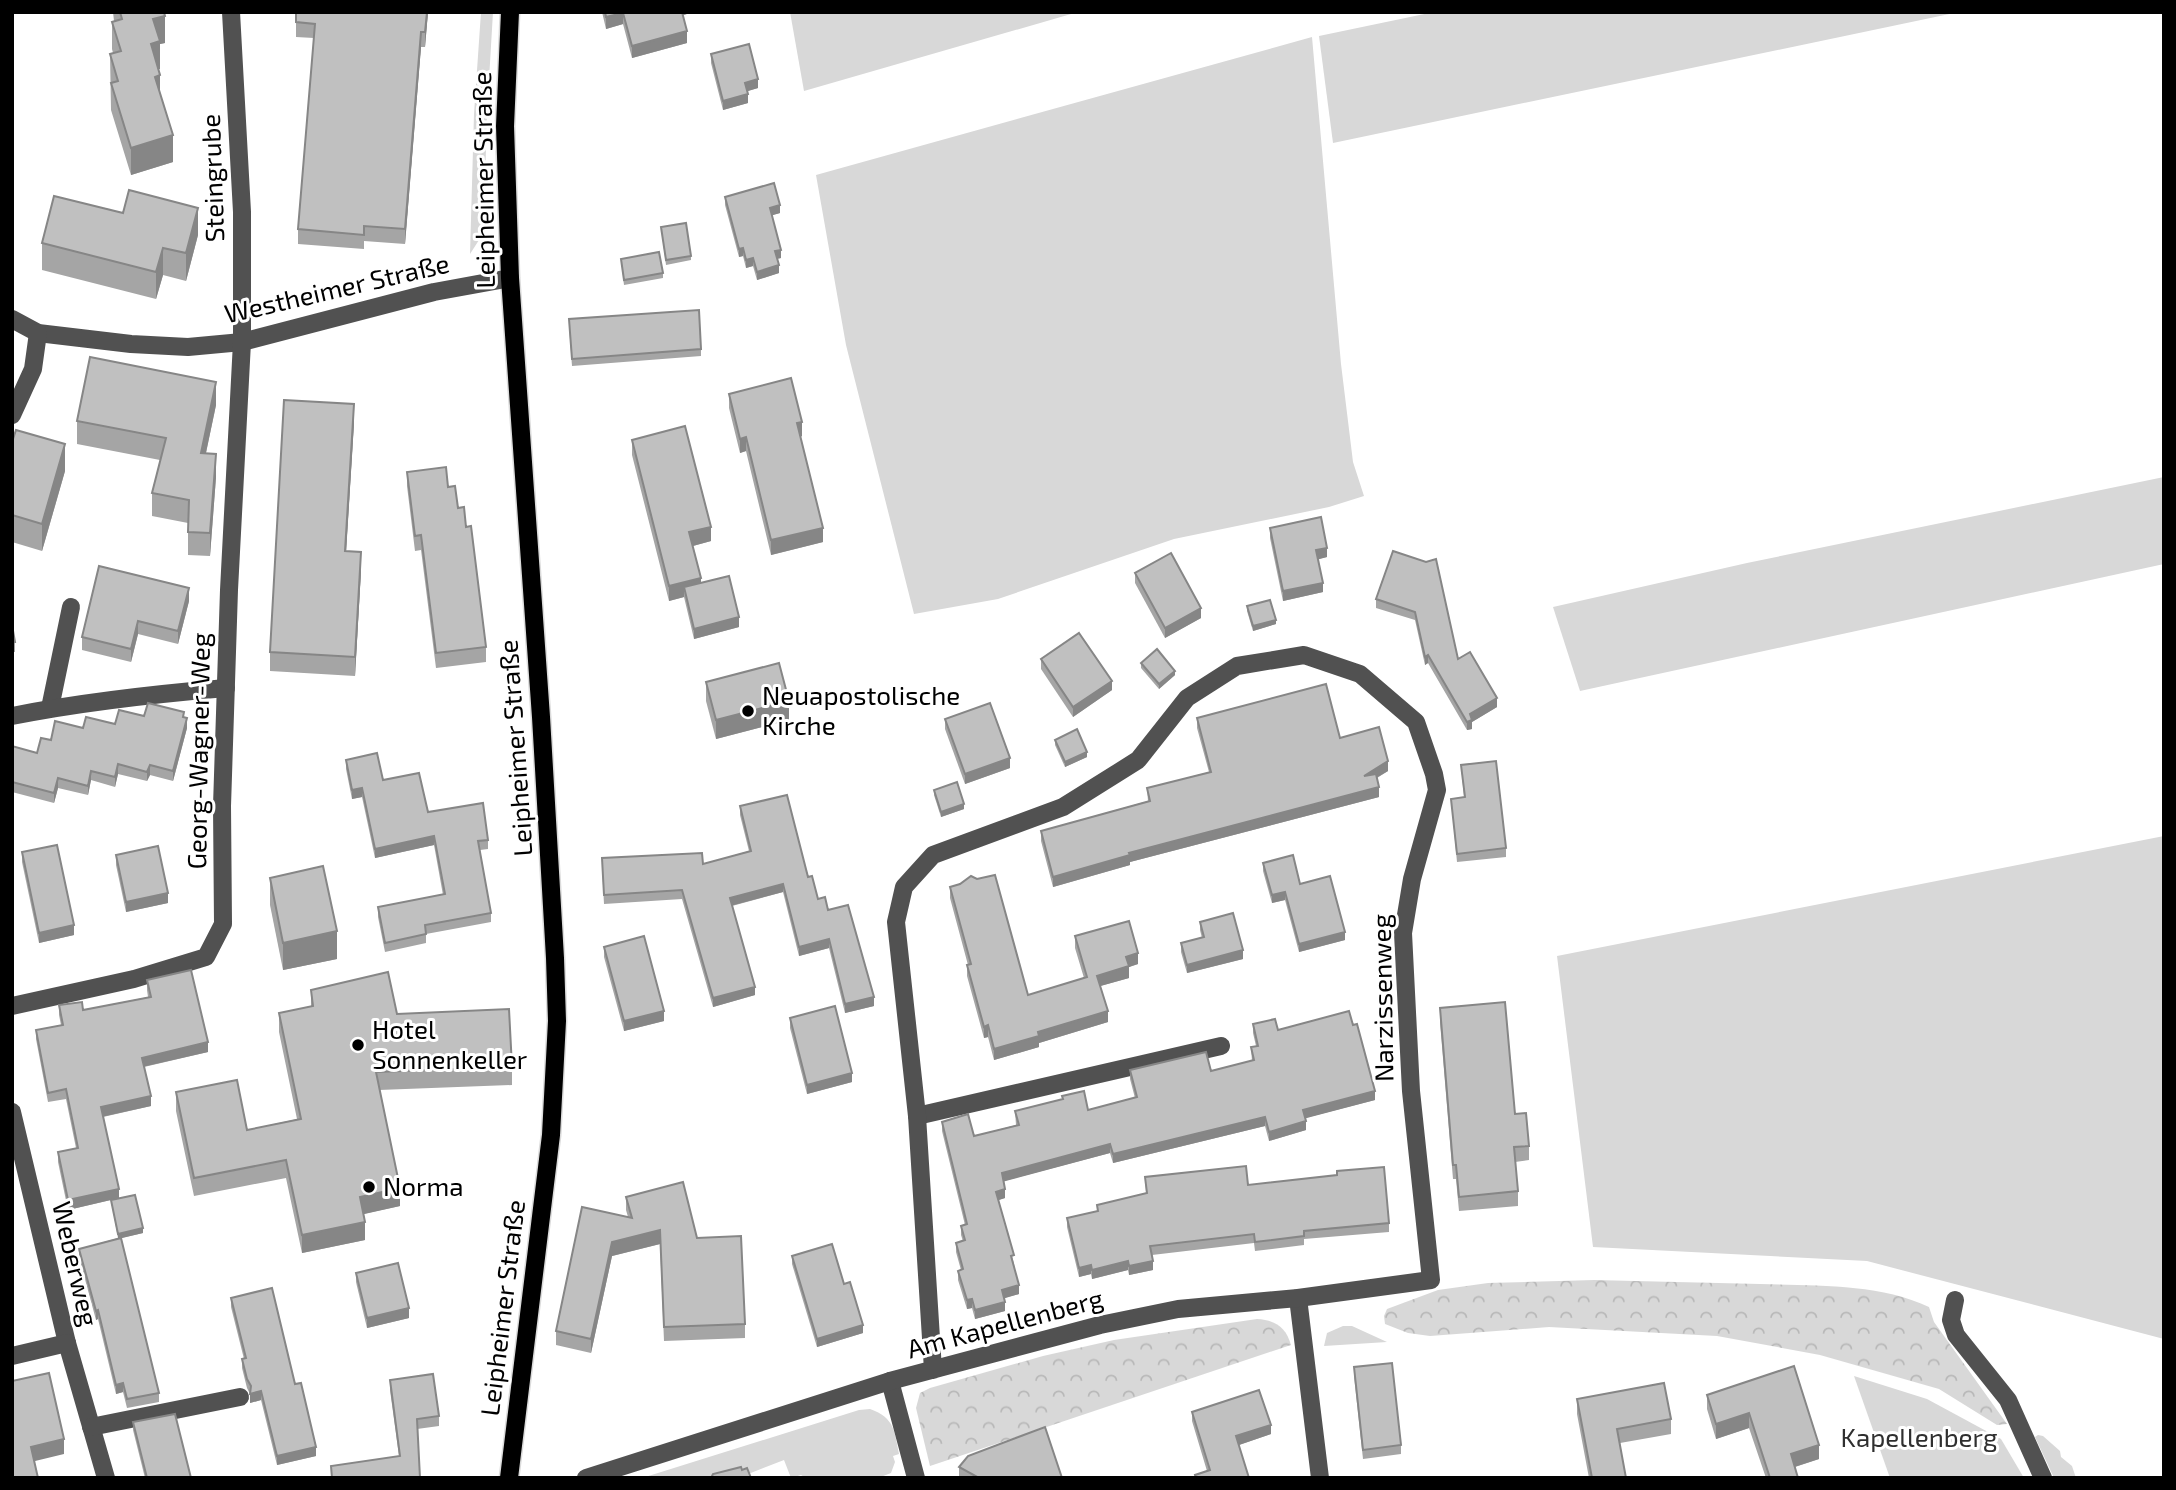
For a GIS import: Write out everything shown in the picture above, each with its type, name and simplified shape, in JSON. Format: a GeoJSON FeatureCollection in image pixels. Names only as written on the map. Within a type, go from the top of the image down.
{"type":"FeatureCollection","features":[{"type":"Feature","properties":{"kind":"main road","name":"Leipheimer Straße"},"geometry":{"type":"LineString","coordinates":[[509,1478],[551,1135],[557,1021],[540,705],[510,278],[505,126],[510,12]]}},
{"type":"Feature","properties":{"kind":"street","name":"Steingrube"},"geometry":{"type":"LineString","coordinates":[[231,12],[242,212],[242,342]]}},
{"type":"Feature","properties":{"kind":"street","name":"Westheimer Straße"},"geometry":{"type":"LineString","coordinates":[[12,319],[38,333],[131,344],[176,346],[242,342],[434,292],[510,278]]}},
{"type":"Feature","properties":{"kind":"street"},"geometry":{"type":"LineString","coordinates":[[12,415],[33,369],[38,333]]}},
{"type":"Feature","properties":{"kind":"street","name":"Georg-Wagner-Weg"},"geometry":{"type":"LineString","coordinates":[[12,1006],[134,979],[206,957],[223,924],[222,806],[242,342]]}},
{"type":"Feature","properties":{"kind":"street"},"geometry":{"type":"LineString","coordinates":[[50,708],[71,607]]}},
{"type":"Feature","properties":{"kind":"street","name":"Narzissenweg"},"geometry":{"type":"LineString","coordinates":[[933,1370],[917,1116],[896,922],[904,887],[933,855],[1063,807],[1138,760],[1187,698],[1237,666],[1304,655],[1360,674],[1416,722],[1434,774],[1437,790],[1412,879],[1403,933],[1411,1091],[1431,1280]]}},
{"type":"Feature","properties":{"kind":"street"},"geometry":{"type":"LineString","coordinates":[[12,716],[50,708],[226,688]]}},
{"type":"Feature","properties":{"kind":"street"},"geometry":{"type":"LineString","coordinates":[[917,1116],[1221,1045]]}},
{"type":"Feature","properties":{"kind":"street","name":"Weberweg"},"geometry":{"type":"LineString","coordinates":[[12,1112],[67,1343],[106,1478]]}},
{"type":"Feature","properties":{"kind":"street","name":"Am Kapellenberg"},"geometry":{"type":"LineString","coordinates":[[586,1478],[606,1474],[890,1381],[1100,1325],[1178,1309],[1431,1280]]}},
{"type":"Feature","properties":{"kind":"street"},"geometry":{"type":"LineString","coordinates":[[1298,1297],[1320,1478]]}},
{"type":"Feature","properties":{"kind":"street"},"geometry":{"type":"LineString","coordinates":[[1955,1300],[1951,1320],[1956,1335],[2008,1400],[2043,1478]]}},
{"type":"Feature","properties":{"kind":"street"},"geometry":{"type":"LineString","coordinates":[[12,1356],[67,1343]]}},
{"type":"Feature","properties":{"kind":"street"},"geometry":{"type":"LineString","coordinates":[[890,1381],[916,1478]]}},
{"type":"Feature","properties":{"kind":"street"},"geometry":{"type":"LineString","coordinates":[[91,1427],[240,1397]]}},
{"type":"Feature","properties":{"kind":"green space"},"geometry":{"type":"Polygon","coordinates":[[[481,12],[493,12],[484,218],[479,240],[470,254],[474,114],[481,12]]]}},
{"type":"Feature","properties":{"kind":"green space"},"geometry":{"type":"Polygon","coordinates":[[[790,12],[1078,12],[804,91],[790,12]]]}},
{"type":"Feature","properties":{"kind":"green space"},"geometry":{"type":"Polygon","coordinates":[[[1434,12],[1959,12],[1333,143],[1319,36],[1434,12]]]}},
{"type":"Feature","properties":{"kind":"green space"},"geometry":{"type":"Polygon","coordinates":[[[1312,37],[1341,364],[1353,462],[1364,496],[1329,507],[1174,539],[998,599],[914,614],[846,345],[816,175],[1312,37]]]}},
{"type":"Feature","properties":{"kind":"green space"},"geometry":{"type":"Polygon","coordinates":[[[2164,477],[2164,564],[1580,691],[1553,607],[1747,563],[2164,477]]]}},
{"type":"Feature","properties":{"kind":"green space"},"geometry":{"type":"Polygon","coordinates":[[[2164,836],[2164,1339],[1867,1261],[1593,1247],[1557,956],[2164,836]]]}},
{"type":"Feature","properties":{"kind":"green space"},"geometry":{"type":"Polygon","coordinates":[[[1594,1280],[1824,1286],[1868,1290],[1909,1299],[1929,1307],[1934,1322],[2007,1424],[1997,1425],[1939,1389],[1820,1355],[1717,1336],[1549,1327],[1430,1336],[1408,1333],[1385,1324],[1387,1309],[1438,1290],[1488,1283],[1594,1280]]]}},
{"type":"Feature","properties":{"kind":"green space"},"geometry":{"type":"Polygon","coordinates":[[[1257,1319],[1279,1326],[1286,1333],[1291,1345],[930,1466],[916,1408],[920,1393],[930,1388],[1043,1356],[1114,1340],[1257,1319]]]}},
{"type":"Feature","properties":{"kind":"green space"},"geometry":{"type":"Polygon","coordinates":[[[1343,1326],[1352,1326],[1387,1342],[1324,1346],[1327,1333],[1343,1326]]]}},
{"type":"Feature","properties":{"kind":"green space","name":"Kapellenberg"},"geometry":{"type":"Polygon","coordinates":[[[1854,1376],[1927,1399],[2001,1439],[2024,1478],[1890,1478],[1854,1376]]]}},
{"type":"Feature","properties":{"kind":"green space"},"geometry":{"type":"Polygon","coordinates":[[[870,1409],[889,1421],[899,1454],[893,1456],[895,1462],[891,1473],[878,1478],[806,1478],[801,1475],[791,1478],[784,1460],[738,1478],[642,1478],[859,1410],[870,1409]]]}},
{"type":"Feature","properties":{"kind":"green space"},"geometry":{"type":"Polygon","coordinates":[[[2043,1436],[2060,1451],[2061,1457],[2072,1466],[2076,1478],[2054,1478],[2035,1437],[2043,1436]]]}},
{"type":"Feature","properties":{"kind":"building"},"geometry":{"type":"Polygon","coordinates":[[[120,12],[164,12],[165,16],[153,19],[160,41],[151,44],[160,75],[155,77],[173,135],[131,148],[111,83],[118,81],[110,54],[121,51],[112,22],[122,19],[120,12]]]}},
{"type":"Feature","properties":{"kind":"building"},"geometry":{"type":"Polygon","coordinates":[[[296,12],[427,12],[425,32],[421,32],[405,229],[364,226],[364,235],[298,229],[315,24],[296,22],[296,12]]]}},
{"type":"Feature","properties":{"kind":"building"},"geometry":{"type":"Polygon","coordinates":[[[605,12],[682,12],[687,31],[632,46],[623,13],[606,17],[605,12]]]}},
{"type":"Feature","properties":{"kind":"building"},"geometry":{"type":"Polygon","coordinates":[[[749,44],[758,79],[745,83],[748,94],[723,101],[711,54],[749,44]]]}},
{"type":"Feature","properties":{"kind":"building"},"geometry":{"type":"Polygon","coordinates":[[[774,183],[780,205],[770,208],[781,250],[775,251],[779,265],[757,272],[753,258],[746,260],[743,248],[739,249],[725,197],[774,183]]]}},
{"type":"Feature","properties":{"kind":"building"},"geometry":{"type":"Polygon","coordinates":[[[129,190],[198,208],[186,253],[163,248],[156,272],[42,243],[54,196],[123,213],[129,190]]]}},
{"type":"Feature","properties":{"kind":"building"},"geometry":{"type":"Polygon","coordinates":[[[686,223],[691,256],[666,260],[661,227],[686,223]]]}},
{"type":"Feature","properties":{"kind":"building"},"geometry":{"type":"Polygon","coordinates":[[[659,252],[663,273],[624,280],[621,259],[659,252]]]}},
{"type":"Feature","properties":{"kind":"building"},"geometry":{"type":"Polygon","coordinates":[[[699,310],[701,349],[572,359],[569,319],[699,310]]]}},
{"type":"Feature","properties":{"kind":"building"},"geometry":{"type":"Polygon","coordinates":[[[90,357],[216,382],[201,453],[216,454],[210,533],[188,532],[189,500],[152,493],[166,438],[77,421],[90,357]]]}},
{"type":"Feature","properties":{"kind":"building"},"geometry":{"type":"Polygon","coordinates":[[[791,378],[802,422],[797,423],[823,528],[771,540],[746,437],[740,439],[729,394],[791,378]]]}},
{"type":"Feature","properties":{"kind":"building"},"geometry":{"type":"Polygon","coordinates":[[[284,400],[354,404],[345,551],[361,552],[355,657],[270,652],[284,400]]]}},
{"type":"Feature","properties":{"kind":"building"},"geometry":{"type":"Polygon","coordinates":[[[685,426],[711,527],[689,532],[701,578],[669,586],[632,440],[685,426]]]}},
{"type":"Feature","properties":{"kind":"building"},"geometry":{"type":"Polygon","coordinates":[[[16,430],[65,444],[42,524],[12,515],[12,442],[16,430]]]}},
{"type":"Feature","properties":{"kind":"building"},"geometry":{"type":"Polygon","coordinates":[[[446,467],[448,487],[455,486],[458,508],[464,507],[466,527],[471,526],[486,647],[436,653],[421,535],[415,536],[407,472],[446,467]]]}},
{"type":"Feature","properties":{"kind":"building"},"geometry":{"type":"Polygon","coordinates":[[[1321,517],[1327,548],[1316,550],[1323,583],[1283,591],[1270,528],[1321,517]]]}},
{"type":"Feature","properties":{"kind":"building"},"geometry":{"type":"Polygon","coordinates":[[[1393,551],[1426,562],[1436,559],[1458,659],[1470,652],[1497,698],[1470,714],[1472,720],[1467,722],[1428,655],[1425,657],[1415,612],[1376,599],[1393,551]]]}},
{"type":"Feature","properties":{"kind":"building"},"geometry":{"type":"Polygon","coordinates":[[[1171,553],[1201,608],[1165,628],[1135,573],[1171,553]]]}},
{"type":"Feature","properties":{"kind":"building"},"geometry":{"type":"Polygon","coordinates":[[[99,566],[189,588],[178,631],[138,621],[131,649],[82,637],[99,566]]]}},
{"type":"Feature","properties":{"kind":"building"},"geometry":{"type":"Polygon","coordinates":[[[729,576],[739,617],[694,629],[684,587],[729,576]]]}},
{"type":"Feature","properties":{"kind":"building"},"geometry":{"type":"Polygon","coordinates":[[[1270,600],[1276,620],[1253,626],[1247,606],[1270,600]]]}},
{"type":"Feature","properties":{"kind":"building"},"geometry":{"type":"Polygon","coordinates":[[[1079,633],[1112,681],[1073,707],[1041,659],[1079,633]]]}},
{"type":"Feature","properties":{"kind":"building"},"geometry":{"type":"Polygon","coordinates":[[[1157,649],[1175,671],[1159,684],[1141,663],[1157,649]]]}},
{"type":"Feature","properties":{"kind":"building"},"geometry":{"type":"Polygon","coordinates":[[[779,663],[789,701],[716,720],[706,682],[779,663]]]}},
{"type":"Feature","properties":{"kind":"building"},"geometry":{"type":"Polygon","coordinates":[[[1326,684],[1340,738],[1379,727],[1388,761],[1364,776],[1376,774],[1379,787],[1129,853],[1130,855],[1053,877],[1041,831],[1150,801],[1147,788],[1211,772],[1197,718],[1326,684]]]}},
{"type":"Feature","properties":{"kind":"building"},"geometry":{"type":"Polygon","coordinates":[[[148,703],[184,712],[183,717],[187,718],[173,771],[150,765],[147,772],[118,764],[115,777],[91,771],[88,786],[58,778],[54,793],[12,782],[12,746],[37,753],[41,738],[51,740],[55,721],[83,728],[86,717],[115,724],[119,710],[144,716],[148,703]]]}},
{"type":"Feature","properties":{"kind":"building"},"geometry":{"type":"Polygon","coordinates":[[[990,703],[1010,758],[965,774],[945,719],[990,703]]]}},
{"type":"Feature","properties":{"kind":"building"},"geometry":{"type":"Polygon","coordinates":[[[1077,729],[1087,752],[1065,762],[1055,740],[1077,729]]]}},
{"type":"Feature","properties":{"kind":"building"},"geometry":{"type":"Polygon","coordinates":[[[377,753],[383,780],[419,773],[428,812],[483,803],[488,840],[478,841],[491,913],[425,925],[426,934],[385,943],[378,907],[445,894],[434,836],[375,849],[362,788],[352,790],[346,760],[377,753]]]}},
{"type":"Feature","properties":{"kind":"building"},"geometry":{"type":"Polygon","coordinates":[[[1496,761],[1506,848],[1457,854],[1451,799],[1465,797],[1461,765],[1496,761]]]}},
{"type":"Feature","properties":{"kind":"building"},"geometry":{"type":"Polygon","coordinates":[[[957,782],[964,804],[941,812],[934,790],[957,782]]]}},
{"type":"Feature","properties":{"kind":"building"},"geometry":{"type":"Polygon","coordinates":[[[787,795],[808,877],[812,876],[818,899],[825,897],[828,910],[848,905],[874,997],[845,1004],[829,939],[799,947],[783,884],[730,898],[755,987],[713,998],[682,890],[604,895],[602,858],[702,853],[703,864],[751,851],[740,806],[787,795]]]}},
{"type":"Feature","properties":{"kind":"building"},"geometry":{"type":"Polygon","coordinates":[[[57,845],[74,925],[39,933],[22,852],[57,845]]]}},
{"type":"Feature","properties":{"kind":"building"},"geometry":{"type":"Polygon","coordinates":[[[158,846],[168,893],[126,902],[116,855],[158,846]]]}},
{"type":"Feature","properties":{"kind":"building"},"geometry":{"type":"Polygon","coordinates":[[[1293,855],[1300,884],[1330,876],[1345,932],[1299,944],[1285,892],[1272,895],[1263,863],[1293,855]]]}},
{"type":"Feature","properties":{"kind":"building"},"geometry":{"type":"Polygon","coordinates":[[[323,866],[337,931],[283,943],[270,878],[323,866]]]}},
{"type":"Feature","properties":{"kind":"building"},"geometry":{"type":"Polygon","coordinates":[[[995,875],[1028,995],[1087,977],[1075,936],[1129,921],[1138,953],[1126,957],[1129,966],[1097,976],[1108,1011],[1038,1032],[1039,1036],[994,1049],[988,1025],[984,1027],[967,965],[971,964],[950,887],[971,876],[977,879],[995,875]]]}},
{"type":"Feature","properties":{"kind":"building"},"geometry":{"type":"Polygon","coordinates":[[[1233,913],[1243,950],[1187,965],[1181,943],[1204,937],[1200,922],[1233,913]]]}},
{"type":"Feature","properties":{"kind":"building"},"geometry":{"type":"Polygon","coordinates":[[[644,936],[664,1011],[624,1021],[604,947],[644,936]]]}},
{"type":"Feature","properties":{"kind":"building"},"geometry":{"type":"Polygon","coordinates":[[[191,970],[208,1042],[142,1058],[151,1096],[101,1107],[119,1189],[68,1200],[58,1152],[78,1148],[66,1089],[48,1093],[36,1030],[63,1025],[59,1005],[82,1002],[83,1010],[151,997],[147,980],[191,970]]]}},
{"type":"Feature","properties":{"kind":"building"},"geometry":{"type":"Polygon","coordinates":[[[388,972],[397,1014],[509,1009],[512,1067],[376,1072],[400,1188],[360,1197],[365,1222],[302,1235],[286,1160],[194,1178],[176,1092],[237,1080],[247,1130],[301,1119],[279,1013],[313,1006],[311,990],[388,972]]]}},
{"type":"Feature","properties":{"kind":"building"},"geometry":{"type":"Polygon","coordinates":[[[1505,1002],[1515,1114],[1526,1113],[1529,1146],[1514,1147],[1518,1191],[1459,1197],[1456,1165],[1453,1165],[1440,1008],[1505,1002]]]}},
{"type":"Feature","properties":{"kind":"building"},"geometry":{"type":"Polygon","coordinates":[[[835,1006],[852,1073],[807,1085],[790,1018],[835,1006]]]}},
{"type":"Feature","properties":{"kind":"building"},"geometry":{"type":"Polygon","coordinates":[[[1349,1011],[1353,1025],[1357,1024],[1375,1091],[1303,1110],[1306,1121],[1269,1132],[1265,1117],[1113,1154],[1110,1144],[1002,1173],[1005,1189],[996,1192],[1014,1255],[1011,1256],[1019,1285],[1002,1290],[1005,1302],[975,1310],[972,1299],[967,1300],[958,1271],[963,1269],[956,1243],[965,1240],[961,1226],[967,1224],[942,1122],[968,1114],[974,1136],[1019,1125],[1015,1111],[1063,1099],[1062,1096],[1084,1091],[1088,1110],[1137,1097],[1130,1070],[1206,1052],[1211,1071],[1254,1060],[1251,1047],[1258,1046],[1253,1024],[1275,1019],[1278,1030],[1349,1011]]]}},
{"type":"Feature","properties":{"kind":"building"},"geometry":{"type":"Polygon","coordinates":[[[1246,1166],[1248,1185],[1337,1175],[1337,1171],[1384,1167],[1389,1223],[1304,1231],[1304,1236],[1255,1242],[1254,1234],[1150,1246],[1153,1261],[1129,1266],[1128,1261],[1092,1270],[1091,1265],[1079,1268],[1067,1218],[1098,1211],[1097,1205],[1147,1193],[1145,1177],[1246,1166]]]}},
{"type":"Feature","properties":{"kind":"building"},"geometry":{"type":"Polygon","coordinates":[[[683,1182],[697,1238],[741,1236],[745,1324],[664,1327],[660,1230],[612,1242],[591,1339],[556,1331],[582,1207],[632,1218],[626,1197],[683,1182]]]}},
{"type":"Feature","properties":{"kind":"building"},"geometry":{"type":"Polygon","coordinates":[[[135,1195],[143,1228],[118,1234],[111,1200],[135,1195]]]}},
{"type":"Feature","properties":{"kind":"building"},"geometry":{"type":"Polygon","coordinates":[[[121,1238],[159,1393],[127,1399],[123,1383],[116,1385],[98,1310],[96,1311],[79,1249],[121,1238]]]}},
{"type":"Feature","properties":{"kind":"building"},"geometry":{"type":"Polygon","coordinates":[[[832,1244],[844,1284],[850,1282],[863,1325],[817,1339],[792,1256],[832,1244]]]}},
{"type":"Feature","properties":{"kind":"building"},"geometry":{"type":"Polygon","coordinates":[[[398,1263],[409,1308],[367,1318],[356,1273],[398,1263]]]}},
{"type":"Feature","properties":{"kind":"building"},"geometry":{"type":"Polygon","coordinates":[[[272,1288],[295,1384],[301,1383],[316,1447],[277,1456],[261,1391],[250,1394],[251,1386],[242,1359],[246,1358],[231,1298],[272,1288]]]}},
{"type":"Feature","properties":{"kind":"building"},"geometry":{"type":"Polygon","coordinates":[[[1392,1363],[1401,1445],[1363,1450],[1354,1367],[1392,1363]]]}},
{"type":"Feature","properties":{"kind":"building"},"geometry":{"type":"Polygon","coordinates":[[[1794,1366],[1819,1445],[1791,1454],[1798,1478],[1770,1478],[1749,1413],[1716,1424],[1707,1395],[1794,1366]]]}},
{"type":"Feature","properties":{"kind":"building"},"geometry":{"type":"Polygon","coordinates":[[[49,1373],[64,1439],[31,1447],[38,1478],[12,1478],[12,1381],[49,1373]]]}},
{"type":"Feature","properties":{"kind":"building"},"geometry":{"type":"Polygon","coordinates":[[[433,1374],[439,1416],[417,1419],[420,1478],[332,1478],[331,1466],[400,1456],[390,1380],[433,1374]]]}},
{"type":"Feature","properties":{"kind":"building"},"geometry":{"type":"Polygon","coordinates":[[[1664,1383],[1671,1419],[1617,1429],[1626,1478],[1592,1478],[1577,1399],[1664,1383]]]}},
{"type":"Feature","properties":{"kind":"building"},"geometry":{"type":"Polygon","coordinates":[[[1259,1390],[1271,1425],[1236,1436],[1249,1478],[1196,1478],[1195,1475],[1210,1470],[1192,1412],[1259,1390]]]}},
{"type":"Feature","properties":{"kind":"building"},"geometry":{"type":"Polygon","coordinates":[[[175,1414],[191,1478],[147,1478],[133,1422],[175,1414]]]}},
{"type":"Feature","properties":{"kind":"building"},"geometry":{"type":"Polygon","coordinates":[[[1045,1427],[1062,1478],[979,1478],[959,1467],[968,1456],[1045,1427]]]}},
{"type":"Feature","properties":{"kind":"building"},"geometry":{"type":"Polygon","coordinates":[[[741,1467],[742,1470],[747,1468],[751,1478],[711,1478],[713,1474],[741,1467]]]}},
{"type":"Feature","properties":{"kind":"place","name":"Neuapostolische Kirche"},"geometry":{"type":"Point","coordinates":[748,711]}},
{"type":"Feature","properties":{"kind":"place","name":"Hotel Sonnenkeller"},"geometry":{"type":"Point","coordinates":[358,1045]}},
{"type":"Feature","properties":{"kind":"place","name":"Norma"},"geometry":{"type":"Point","coordinates":[369,1187]}}]}
